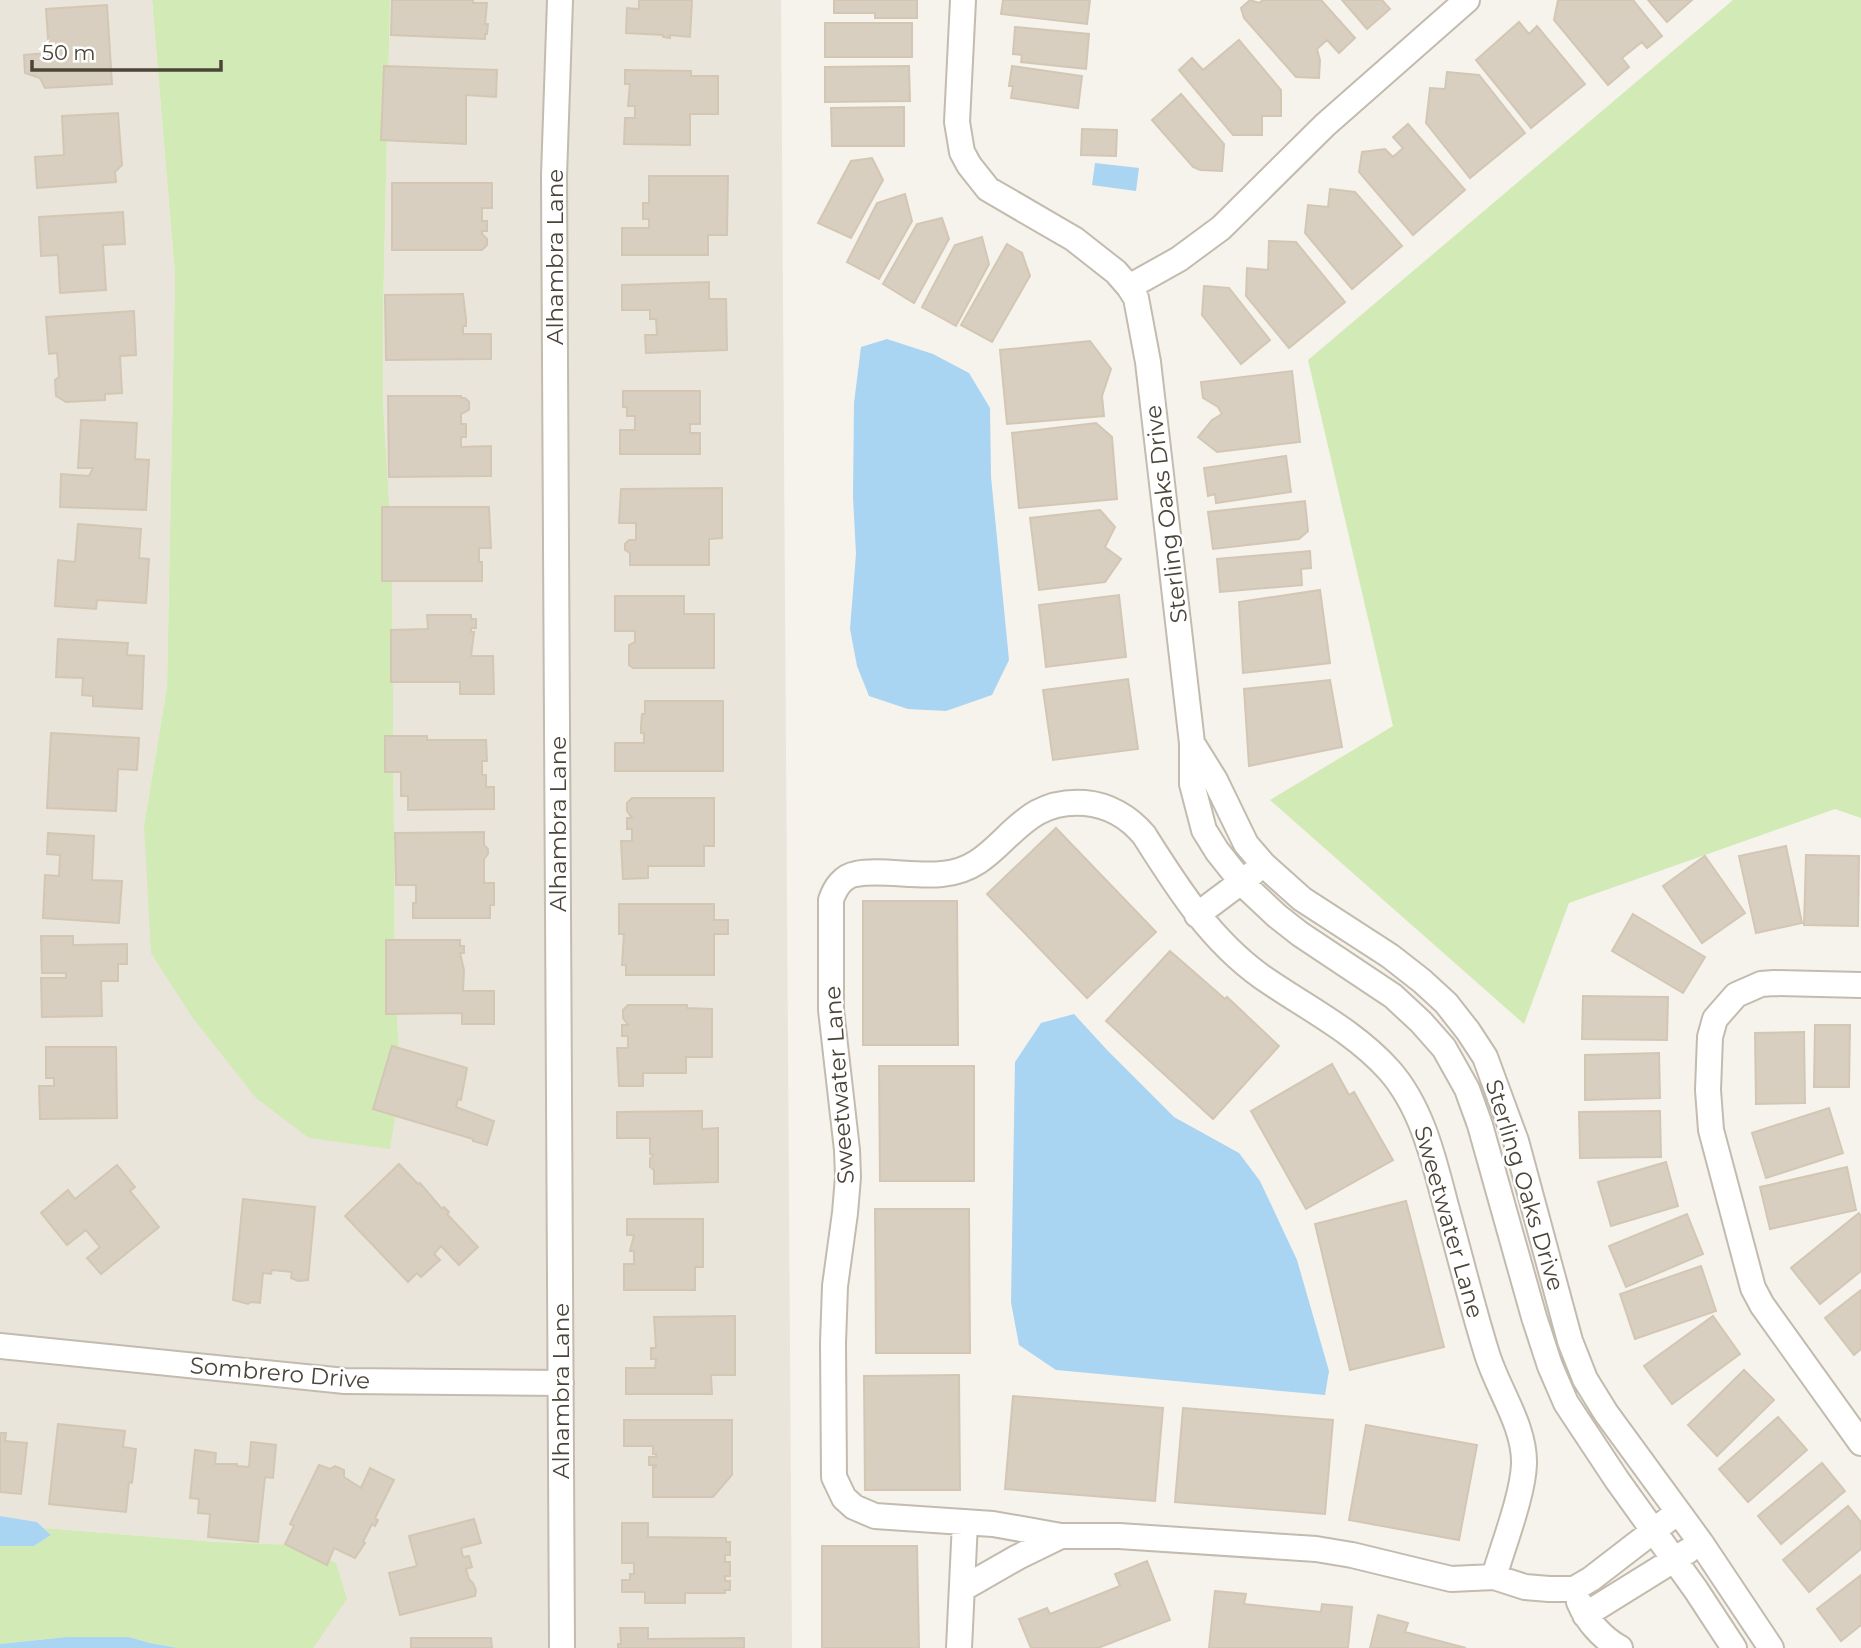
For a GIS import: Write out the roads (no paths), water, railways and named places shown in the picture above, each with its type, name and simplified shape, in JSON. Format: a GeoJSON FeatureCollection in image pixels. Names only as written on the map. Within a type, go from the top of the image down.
{"type":"FeatureCollection","features":[{"type":"Feature","properties":{"kind":"street","name":"Alhambra Lane"},"geometry":{"type":"LineString","coordinates":[[560,0],[554,190],[562,1648]]}},
{"type":"Feature","properties":{"kind":"street","name":"Sterling Oaks Drive"},"geometry":{"type":"LineString","coordinates":[[963,0],[957,122],[962,152],[969,165],[988,189],[1074,239],[1116,272],[1136,298],[1148,362],[1192,743],[1192,784],[1204,830],[1241,881],[1277,916],[1393,996],[1444,1048],[1467,1089],[1480,1125],[1550,1366],[1566,1403],[1734,1648]]}},
{"type":"Feature","properties":{"kind":"street"},"geometry":{"type":"LineString","coordinates":[[1129,287],[1179,259],[1221,228],[1325,125],[1466,0]]}},
{"type":"Feature","properties":{"kind":"street","name":"Sterling Oaks Drive"},"geometry":{"type":"LineString","coordinates":[[1192,743],[1216,780],[1246,844],[1264,865],[1302,899],[1390,956],[1422,981],[1446,1003],[1485,1057],[1516,1141],[1570,1341],[1585,1379],[1606,1413],[1701,1543],[1771,1648]]}},
{"type":"Feature","properties":{"kind":"street","name":"Sweetwater Lane"},"geometry":{"type":"LineString","coordinates":[[1494,1577],[1522,1480],[1523,1448],[1488,1356],[1430,1148],[1414,1108],[1391,1072],[1342,1028],[1260,975],[1220,941],[1186,901],[1136,825],[1115,811],[1094,804],[1064,802],[1039,810],[1027,818],[983,859],[964,870],[942,874],[856,874],[839,884],[831,900],[831,1010],[848,1177],[835,1286],[832,1343],[834,1477],[844,1498],[854,1507],[875,1516],[993,1524],[1061,1536],[1119,1536],[1316,1549],[1451,1579],[1494,1577],[1525,1587],[1574,1589]]}},
{"type":"Feature","properties":{"kind":"street"},"geometry":{"type":"LineString","coordinates":[[1198,915],[1264,865]]}},
{"type":"Feature","properties":{"kind":"street"},"geometry":{"type":"LineString","coordinates":[[1861,985],[1761,984],[1736,995],[1715,1020],[1710,1037],[1708,1090],[1711,1130],[1753,1288],[1762,1305],[1861,1443]]}},
{"type":"Feature","properties":{"kind":"street","name":"Sombrero Drive"},"geometry":{"type":"LineString","coordinates":[[0,1346],[345,1381],[561,1384]]}},
{"type":"Feature","properties":{"kind":"street"},"geometry":{"type":"LineString","coordinates":[[1620,1648],[1608,1642],[1585,1615],[1574,1589],[1678,1512]]}},
{"type":"Feature","properties":{"kind":"street"},"geometry":{"type":"LineString","coordinates":[[959,1648],[965,1522]]}},
{"type":"Feature","properties":{"kind":"street","name":"Sweetwater Lane"},"geometry":{"type":"LineString","coordinates":[[962,1589],[1061,1536]]}},
{"type":"Feature","properties":{"kind":"street"},"geometry":{"type":"LineString","coordinates":[[1585,1615],[1701,1543]]}},
{"type":"Feature","properties":{"kind":"water"},"geometry":{"type":"Polygon","coordinates":[[[1095,163],[1139,168],[1136,191],[1092,185],[1095,163]]]}},
{"type":"Feature","properties":{"kind":"water"},"geometry":{"type":"Polygon","coordinates":[[[887,339],[933,354],[969,373],[990,408],[991,477],[1009,660],[992,695],[946,711],[908,709],[869,696],[857,666],[850,629],[856,554],[853,497],[854,403],[861,347],[887,339]]]}},
{"type":"Feature","properties":{"kind":"water"},"geometry":{"type":"Polygon","coordinates":[[[1074,1014],[1174,1117],[1239,1153],[1260,1181],[1297,1260],[1329,1371],[1325,1395],[1056,1370],[1019,1345],[1011,1302],[1015,1062],[1041,1023],[1074,1014]]]}},
{"type":"Feature","properties":{"kind":"water"},"geometry":{"type":"Polygon","coordinates":[[[0,1516],[37,1522],[51,1535],[34,1546],[0,1546],[0,1516]]]}},
{"type":"Feature","properties":{"kind":"water"},"geometry":{"type":"Polygon","coordinates":[[[66,1637],[129,1637],[178,1648],[0,1648],[0,1644],[66,1637]]]}}]}
